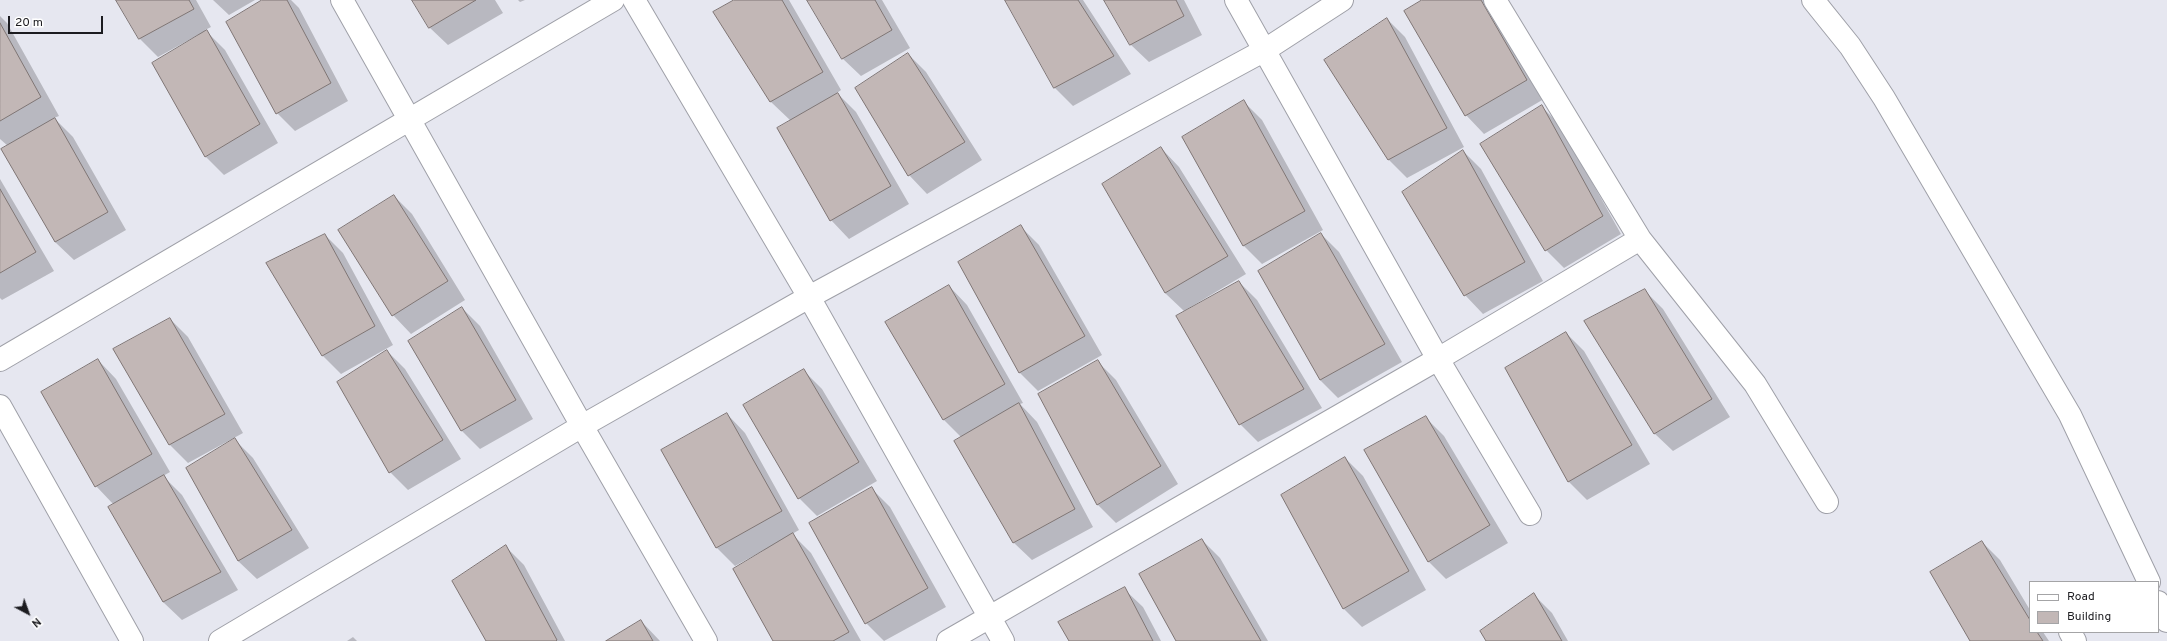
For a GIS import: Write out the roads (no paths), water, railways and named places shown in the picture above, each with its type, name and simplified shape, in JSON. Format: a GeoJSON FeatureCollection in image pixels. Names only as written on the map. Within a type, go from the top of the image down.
{"type":"FeatureCollection","features":[{"type":"Feature","properties":{"kind":"street"},"geometry":{"type":"LineString","coordinates":[[342,0],[582,426],[706,641]]}},
{"type":"Feature","properties":{"kind":"street"},"geometry":{"type":"LineString","coordinates":[[0,360],[409,118],[613,0]]}},
{"type":"Feature","properties":{"kind":"street"},"geometry":{"type":"LineString","coordinates":[[634,0],[809,297],[1003,641]]}},
{"type":"Feature","properties":{"kind":"street"},"geometry":{"type":"LineString","coordinates":[[1236,0],[1438,359],[1530,514]]}},
{"type":"Feature","properties":{"kind":"street"},"geometry":{"type":"LineString","coordinates":[[220,641],[582,426],[809,297],[1265,50],[1342,0]]}},
{"type":"Feature","properties":{"kind":"street"},"geometry":{"type":"LineString","coordinates":[[1495,0],[1640,239],[1755,384],[1827,502]]}},
{"type":"Feature","properties":{"kind":"street"},"geometry":{"type":"LineString","coordinates":[[1813,0],[1850,46],[1884,98],[2070,415],[2149,581]]}},
{"type":"Feature","properties":{"kind":"street"},"geometry":{"type":"LineString","coordinates":[[948,641],[989,616],[1438,359],[1640,239]]}},
{"type":"Feature","properties":{"kind":"street"},"geometry":{"type":"LineString","coordinates":[[0,406],[132,641]]}},
{"type":"Feature","properties":{"kind":"street"},"geometry":{"type":"LineString","coordinates":[[2159,604],[2167,621]]}}]}
